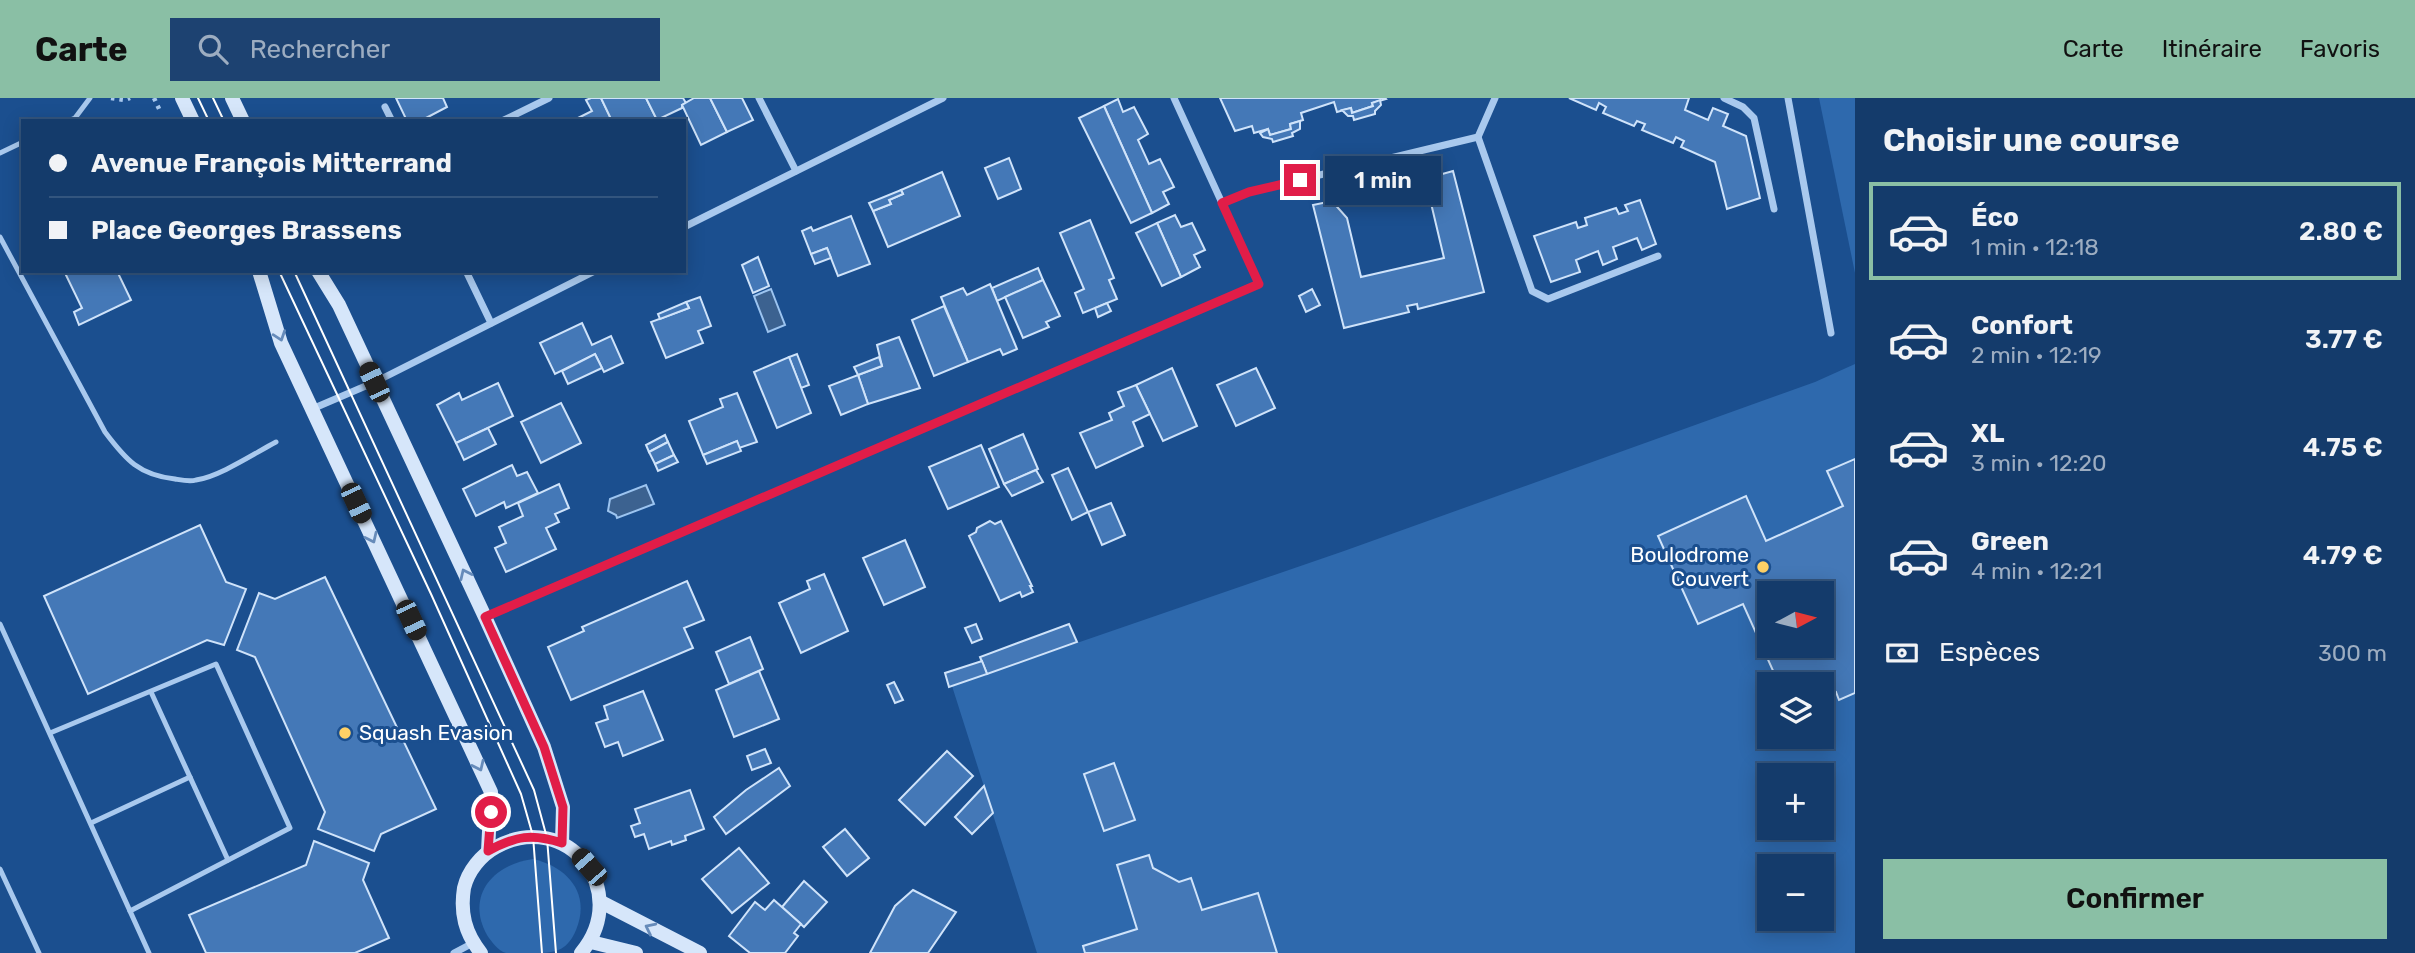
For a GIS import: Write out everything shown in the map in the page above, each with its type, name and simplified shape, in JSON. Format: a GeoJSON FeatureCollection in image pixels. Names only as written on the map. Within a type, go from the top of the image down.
{"type":"FeatureCollection","features":[{"type":"Feature","properties":{"kind":"street"},"geometry":{"type":"LineString","coordinates":[[182,98],[192,119]]}},
{"type":"Feature","properties":{"kind":"street"},"geometry":{"type":"LineString","coordinates":[[232,98],[242,119]]}},
{"type":"Feature","properties":{"kind":"street"},"geometry":{"type":"LineString","coordinates":[[506,119],[549,98]]}},
{"type":"Feature","properties":{"kind":"street"},"geometry":{"type":"LineString","coordinates":[[759,98],[796,171]]}},
{"type":"Feature","properties":{"kind":"street"},"geometry":{"type":"LineString","coordinates":[[686,226],[943,98]]}},
{"type":"Feature","properties":{"kind":"street"},"geometry":{"type":"LineString","coordinates":[[485,617],[1259,284],[1174,98]]}},
{"type":"Feature","properties":{"kind":"street"},"geometry":{"type":"LineString","coordinates":[[1495,98],[1478,137],[1532,290],[1548,299],[1658,256]]}},
{"type":"Feature","properties":{"kind":"street"},"geometry":{"type":"LineString","coordinates":[[1724,98],[1743,107],[1754,118],[1774,209]]}},
{"type":"Feature","properties":{"kind":"street"},"geometry":{"type":"LineString","coordinates":[[1788,98],[1831,333]]}},
{"type":"Feature","properties":{"kind":"street"},"geometry":{"type":"LineString","coordinates":[[385,107],[391,119]]}},
{"type":"Feature","properties":{"kind":"street"},"geometry":{"type":"LineString","coordinates":[[1222,203],[1249,192],[1478,137]]}},
{"type":"Feature","properties":{"kind":"street"},"geometry":{"type":"LineString","coordinates":[[260,273],[281,343],[491,792],[488,851]]}},
{"type":"Feature","properties":{"kind":"street"},"geometry":{"type":"LineString","coordinates":[[319,273],[339,305],[544,747],[563,807],[562,843]]}},
{"type":"Feature","properties":{"kind":"street"},"geometry":{"type":"LineString","coordinates":[[467,273],[491,323]]}},
{"type":"Feature","properties":{"kind":"street"},"geometry":{"type":"LineString","coordinates":[[312,409],[374,382],[592,273]]}},
{"type":"Feature","properties":{"kind":"street"},"geometry":{"type":"LineString","coordinates":[[454,953],[477,948],[464,924],[462,904],[465,884],[475,865],[488,851],[509,839],[533,836],[562,843],[577,853],[589,867],[601,902],[598,923],[586,947],[636,953]]}},
{"type":"Feature","properties":{"kind":"street"},"geometry":{"type":"LineString","coordinates":[[601,902],[700,953]]}},
{"type":"Feature","properties":{"kind":"lane"},"geometry":{"type":"LineString","coordinates":[[73,119],[90,98]]}},
{"type":"Feature","properties":{"kind":"lane"},"geometry":{"type":"LineString","coordinates":[[0,153],[21,143]]}},
{"type":"Feature","properties":{"kind":"lane"},"geometry":{"type":"LineString","coordinates":[[0,237],[106,432],[120,452],[137,468],[154,476],[196,480],[222,470],[276,442]]}},
{"type":"Feature","properties":{"kind":"lane"},"geometry":{"type":"LineString","coordinates":[[0,624],[149,953]]}},
{"type":"Feature","properties":{"kind":"lane"},"geometry":{"type":"LineString","coordinates":[[50,733],[216,664],[290,828],[130,911]]}},
{"type":"Feature","properties":{"kind":"lane"},"geometry":{"type":"LineString","coordinates":[[151,692],[228,860]]}},
{"type":"Feature","properties":{"kind":"lane"},"geometry":{"type":"LineString","coordinates":[[91,823],[190,777]]}},
{"type":"Feature","properties":{"kind":"lane"},"geometry":{"type":"LineString","coordinates":[[0,869],[39,953]]}},
{"type":"Feature","properties":{"kind":"path"},"geometry":{"type":"LineString","coordinates":[[111,98],[130,98]]}},
{"type":"Feature","properties":{"kind":"shaded area"},"geometry":{"type":"Polygon","coordinates":[[[1819,98],[1855,98],[1855,273],[1819,98]]]}},
{"type":"Feature","properties":{"kind":"shaded area"},"geometry":{"type":"Polygon","coordinates":[[[771,289],[785,325],[768,332],[754,296],[771,289]]]}},
{"type":"Feature","properties":{"kind":"shaded area"},"geometry":{"type":"Polygon","coordinates":[[[1855,364],[1855,953],[1037,953],[952,686],[1344,551],[1815,382],[1855,364]]]}},
{"type":"Feature","properties":{"kind":"shaded area"},"geometry":{"type":"Polygon","coordinates":[[[646,485],[654,504],[617,518],[608,511],[610,499],[646,485]]]}},
{"type":"Feature","properties":{"kind":"shaded area"},"geometry":{"type":"Polygon","coordinates":[[[533,859],[557,868],[566,875],[578,894],[580,917],[573,936],[561,949],[545,953],[506,953],[487,935],[479,907],[482,895],[487,884],[506,867],[533,859]]]}},
{"type":"Feature","properties":{"kind":"building"},"geometry":{"type":"Polygon","coordinates":[[[396,98],[443,98],[447,107],[424,119],[406,119],[396,98]]]}},
{"type":"Feature","properties":{"kind":"building"},"geometry":{"type":"Polygon","coordinates":[[[601,98],[611,119],[576,119],[592,111],[586,100],[601,98]]]}},
{"type":"Feature","properties":{"kind":"building"},"geometry":{"type":"Polygon","coordinates":[[[601,98],[646,98],[656,119],[611,119],[601,98]]]}},
{"type":"Feature","properties":{"kind":"building"},"geometry":{"type":"Polygon","coordinates":[[[646,98],[683,98],[686,103],[682,108],[656,119],[646,98]]]}},
{"type":"Feature","properties":{"kind":"building"},"geometry":{"type":"Polygon","coordinates":[[[694,98],[710,98],[727,132],[701,145],[682,105],[694,98]]]}},
{"type":"Feature","properties":{"kind":"building"},"geometry":{"type":"Polygon","coordinates":[[[710,98],[742,98],[753,120],[727,132],[710,98]]]}},
{"type":"Feature","properties":{"kind":"building"},"geometry":{"type":"Polygon","coordinates":[[[1220,98],[1386,99],[1352,113],[1351,108],[1337,112],[1334,102],[1301,113],[1303,120],[1290,124],[1291,129],[1270,135],[1268,129],[1254,133],[1252,126],[1235,131],[1220,98]]]}},
{"type":"Feature","properties":{"kind":"building"},"geometry":{"type":"Polygon","coordinates":[[[1569,98],[1689,98],[1685,110],[1708,120],[1713,108],[1728,114],[1723,126],[1746,136],[1760,198],[1727,209],[1715,162],[1681,147],[1684,141],[1676,137],[1673,143],[1642,130],[1645,124],[1637,121],[1634,126],[1603,113],[1606,107],[1599,103],[1596,110],[1569,98]]]}},
{"type":"Feature","properties":{"kind":"building"},"geometry":{"type":"Polygon","coordinates":[[[1118,99],[1123,112],[1134,107],[1148,134],[1138,140],[1149,164],[1160,159],[1174,187],[1163,192],[1169,204],[1152,213],[1104,106],[1118,99]]]}},
{"type":"Feature","properties":{"kind":"building"},"geometry":{"type":"Polygon","coordinates":[[[1380,100],[1381,105],[1375,114],[1354,120],[1353,116],[1348,116],[1342,110],[1351,108],[1352,113],[1373,106],[1372,103],[1380,100]]]}},
{"type":"Feature","properties":{"kind":"building"},"geometry":{"type":"Polygon","coordinates":[[[1104,106],[1152,213],[1131,223],[1079,118],[1104,106]]]}},
{"type":"Feature","properties":{"kind":"building"},"geometry":{"type":"Polygon","coordinates":[[[1300,121],[1300,129],[1292,133],[1293,136],[1273,142],[1260,133],[1268,129],[1270,135],[1291,129],[1290,124],[1300,121]]]}},
{"type":"Feature","properties":{"kind":"building"},"geometry":{"type":"Polygon","coordinates":[[[1009,158],[1021,189],[998,199],[985,168],[1009,158]]]}},
{"type":"Feature","properties":{"kind":"building"},"geometry":{"type":"Polygon","coordinates":[[[1453,171],[1484,292],[1418,309],[1417,304],[1407,306],[1409,312],[1344,328],[1313,205],[1332,201],[1347,218],[1361,277],[1444,258],[1430,199],[1435,176],[1453,171]]]}},
{"type":"Feature","properties":{"kind":"building"},"geometry":{"type":"Polygon","coordinates":[[[942,172],[960,216],[888,247],[873,211],[891,204],[889,200],[903,194],[901,190],[942,172]]]}},
{"type":"Feature","properties":{"kind":"building"},"geometry":{"type":"Polygon","coordinates":[[[901,190],[903,194],[889,200],[891,204],[873,211],[869,203],[901,190]]]}},
{"type":"Feature","properties":{"kind":"building"},"geometry":{"type":"Polygon","coordinates":[[[1640,200],[1656,244],[1642,250],[1637,238],[1613,247],[1617,259],[1603,265],[1598,251],[1576,260],[1580,272],[1551,282],[1534,236],[1576,222],[1578,228],[1587,225],[1585,218],[1616,208],[1619,214],[1628,211],[1625,205],[1640,200]]]}},
{"type":"Feature","properties":{"kind":"building"},"geometry":{"type":"Polygon","coordinates":[[[1175,215],[1181,227],[1192,223],[1205,250],[1194,255],[1200,267],[1181,277],[1157,223],[1175,215]]]}},
{"type":"Feature","properties":{"kind":"building"},"geometry":{"type":"Polygon","coordinates":[[[851,216],[870,264],[838,276],[827,248],[811,254],[802,231],[811,227],[813,231],[851,216]]]}},
{"type":"Feature","properties":{"kind":"building"},"geometry":{"type":"Polygon","coordinates":[[[1090,220],[1114,278],[1109,280],[1117,299],[1083,313],[1075,293],[1084,289],[1060,233],[1090,220]]]}},
{"type":"Feature","properties":{"kind":"building"},"geometry":{"type":"Polygon","coordinates":[[[1157,223],[1181,277],[1162,286],[1136,233],[1157,223]]]}},
{"type":"Feature","properties":{"kind":"building"},"geometry":{"type":"Polygon","coordinates":[[[827,248],[831,258],[815,264],[811,254],[827,248]]]}},
{"type":"Feature","properties":{"kind":"building"},"geometry":{"type":"Polygon","coordinates":[[[758,257],[769,286],[753,293],[742,265],[758,257]]]}},
{"type":"Feature","properties":{"kind":"building"},"geometry":{"type":"Polygon","coordinates":[[[1038,268],[1043,280],[997,301],[992,288],[1038,268]]]}},
{"type":"Feature","properties":{"kind":"building"},"geometry":{"type":"Polygon","coordinates":[[[65,273],[118,273],[131,300],[79,325],[74,312],[82,308],[65,273]]]}},
{"type":"Feature","properties":{"kind":"building"},"geometry":{"type":"Polygon","coordinates":[[[1043,280],[1060,316],[1046,322],[1049,327],[1023,338],[1005,297],[1043,280]]]}},
{"type":"Feature","properties":{"kind":"building"},"geometry":{"type":"Polygon","coordinates":[[[990,284],[1017,349],[1003,355],[1000,349],[968,362],[941,297],[963,288],[967,295],[990,284]]]}},
{"type":"Feature","properties":{"kind":"building"},"geometry":{"type":"Polygon","coordinates":[[[1312,289],[1320,305],[1306,312],[1299,296],[1312,289]]]}},
{"type":"Feature","properties":{"kind":"building"},"geometry":{"type":"Polygon","coordinates":[[[700,297],[711,326],[698,331],[703,343],[666,358],[651,322],[689,308],[686,302],[700,297]]]}},
{"type":"Feature","properties":{"kind":"building"},"geometry":{"type":"Polygon","coordinates":[[[686,302],[689,308],[660,319],[658,314],[686,302]]]}},
{"type":"Feature","properties":{"kind":"building"},"geometry":{"type":"Polygon","coordinates":[[[1107,303],[1111,311],[1098,317],[1095,308],[1107,303]]]}},
{"type":"Feature","properties":{"kind":"building"},"geometry":{"type":"Polygon","coordinates":[[[944,306],[968,362],[934,376],[912,320],[944,306]]]}},
{"type":"Feature","properties":{"kind":"building"},"geometry":{"type":"Polygon","coordinates":[[[582,323],[592,345],[611,336],[623,363],[604,372],[595,354],[555,374],[540,343],[582,323]]]}},
{"type":"Feature","properties":{"kind":"building"},"geometry":{"type":"Polygon","coordinates":[[[899,337],[920,388],[868,404],[858,375],[882,366],[877,345],[899,337]]]}},
{"type":"Feature","properties":{"kind":"building"},"geometry":{"type":"Polygon","coordinates":[[[595,354],[602,368],[568,384],[562,371],[595,354]]]}},
{"type":"Feature","properties":{"kind":"building"},"geometry":{"type":"Polygon","coordinates":[[[797,354],[809,385],[801,388],[789,357],[797,354]]]}},
{"type":"Feature","properties":{"kind":"building"},"geometry":{"type":"Polygon","coordinates":[[[789,357],[811,413],[777,428],[754,372],[789,357]]]}},
{"type":"Feature","properties":{"kind":"building"},"geometry":{"type":"Polygon","coordinates":[[[879,357],[882,366],[858,375],[854,367],[879,357]]]}},
{"type":"Feature","properties":{"kind":"building"},"geometry":{"type":"Polygon","coordinates":[[[1172,368],[1197,426],[1163,441],[1136,385],[1172,368]]]}},
{"type":"Feature","properties":{"kind":"building"},"geometry":{"type":"Polygon","coordinates":[[[1256,368],[1275,408],[1236,426],[1217,385],[1256,368]]]}},
{"type":"Feature","properties":{"kind":"building"},"geometry":{"type":"Polygon","coordinates":[[[858,375],[868,404],[841,415],[829,386],[858,375]]]}},
{"type":"Feature","properties":{"kind":"building"},"geometry":{"type":"Polygon","coordinates":[[[498,383],[513,416],[456,443],[437,405],[459,393],[462,400],[498,383]]]}},
{"type":"Feature","properties":{"kind":"building"},"geometry":{"type":"Polygon","coordinates":[[[1136,385],[1150,414],[1133,422],[1143,446],[1096,468],[1080,433],[1112,420],[1109,413],[1124,406],[1118,392],[1136,385]]]}},
{"type":"Feature","properties":{"kind":"building"},"geometry":{"type":"Polygon","coordinates":[[[737,393],[757,442],[739,448],[737,441],[703,455],[689,421],[723,407],[720,399],[737,393]]]}},
{"type":"Feature","properties":{"kind":"building"},"geometry":{"type":"Polygon","coordinates":[[[561,403],[581,443],[541,463],[521,422],[561,403]]]}},
{"type":"Feature","properties":{"kind":"building"},"geometry":{"type":"Polygon","coordinates":[[[488,428],[496,444],[464,460],[456,443],[488,428]]]}},
{"type":"Feature","properties":{"kind":"building"},"geometry":{"type":"Polygon","coordinates":[[[1023,434],[1038,469],[1004,484],[989,449],[1023,434]]]}},
{"type":"Feature","properties":{"kind":"building"},"geometry":{"type":"Polygon","coordinates":[[[665,435],[668,442],[649,452],[646,445],[665,435]]]}},
{"type":"Feature","properties":{"kind":"building"},"geometry":{"type":"Polygon","coordinates":[[[737,441],[741,451],[707,464],[703,455],[737,441]]]}},
{"type":"Feature","properties":{"kind":"building"},"geometry":{"type":"Polygon","coordinates":[[[668,442],[674,455],[655,464],[649,452],[668,442]]]}},
{"type":"Feature","properties":{"kind":"building"},"geometry":{"type":"Polygon","coordinates":[[[981,445],[999,487],[948,509],[929,467],[981,445]]]}},
{"type":"Feature","properties":{"kind":"building"},"geometry":{"type":"Polygon","coordinates":[[[674,455],[678,462],[658,471],[655,464],[674,455]]]}},
{"type":"Feature","properties":{"kind":"building","name":"Boulodrome Couvert"},"geometry":{"type":"Polygon","coordinates":[[[1855,459],[1855,693],[1839,700],[1836,692],[1834,693],[1834,672],[1774,672],[1767,658],[1834,658],[1834,581],[1757,581],[1757,635],[1743,604],[1698,624],[1658,536],[1746,496],[1766,541],[1843,506],[1827,471],[1855,459]]]}},
{"type":"Feature","properties":{"kind":"building"},"geometry":{"type":"Polygon","coordinates":[[[512,465],[517,476],[527,472],[538,493],[506,508],[504,502],[476,516],[463,489],[512,465]]]}},
{"type":"Feature","properties":{"kind":"building"},"geometry":{"type":"Polygon","coordinates":[[[1068,468],[1088,512],[1072,520],[1052,475],[1068,468]]]}},
{"type":"Feature","properties":{"kind":"building"},"geometry":{"type":"Polygon","coordinates":[[[1036,470],[1043,482],[1012,496],[1004,484],[1036,470]]]}},
{"type":"Feature","properties":{"kind":"building"},"geometry":{"type":"Polygon","coordinates":[[[559,484],[569,508],[555,514],[559,522],[546,528],[556,549],[506,572],[495,548],[506,543],[499,527],[523,516],[518,503],[559,484]]]}},
{"type":"Feature","properties":{"kind":"building"},"geometry":{"type":"Polygon","coordinates":[[[1111,503],[1125,535],[1102,545],[1088,512],[1111,503]]]}},
{"type":"Feature","properties":{"kind":"building"},"geometry":{"type":"Polygon","coordinates":[[[990,521],[995,524],[1001,521],[1033,592],[1022,597],[1020,592],[1000,601],[969,536],[990,521]]]}},
{"type":"Feature","properties":{"kind":"building"},"geometry":{"type":"Polygon","coordinates":[[[200,525],[226,582],[246,589],[224,645],[207,640],[88,694],[44,596],[200,525]]]}},
{"type":"Feature","properties":{"kind":"building"},"geometry":{"type":"Polygon","coordinates":[[[905,540],[925,587],[884,605],[863,558],[905,540]]]}},
{"type":"Feature","properties":{"kind":"building"},"geometry":{"type":"Polygon","coordinates":[[[824,574],[848,631],[801,653],[779,603],[810,589],[807,581],[824,574]]]}},
{"type":"Feature","properties":{"kind":"building","name":"Squash Evasion"},"geometry":{"type":"Polygon","coordinates":[[[325,577],[436,809],[381,834],[374,851],[318,829],[325,812],[255,657],[237,650],[259,593],[275,599],[325,577]]]}},
{"type":"Feature","properties":{"kind":"building"},"geometry":{"type":"Polygon","coordinates":[[[687,581],[704,620],[684,628],[693,648],[571,700],[548,647],[584,631],[582,627],[687,581]]]}},
{"type":"Feature","properties":{"kind":"building"},"geometry":{"type":"Polygon","coordinates":[[[976,624],[982,639],[972,643],[965,628],[976,624]]]}},
{"type":"Feature","properties":{"kind":"building"},"geometry":{"type":"Polygon","coordinates":[[[1069,624],[1077,642],[987,674],[980,657],[1069,624]]]}},
{"type":"Feature","properties":{"kind":"building"},"geometry":{"type":"Polygon","coordinates":[[[750,637],[763,669],[729,684],[716,652],[750,637]]]}},
{"type":"Feature","properties":{"kind":"building"},"geometry":{"type":"Polygon","coordinates":[[[982,661],[987,674],[949,687],[945,673],[982,661]]]}},
{"type":"Feature","properties":{"kind":"building"},"geometry":{"type":"Polygon","coordinates":[[[759,671],[779,719],[734,737],[716,690],[759,671]]]}},
{"type":"Feature","properties":{"kind":"building"},"geometry":{"type":"Polygon","coordinates":[[[894,682],[903,700],[895,703],[887,685],[894,682]]]}},
{"type":"Feature","properties":{"kind":"building"},"geometry":{"type":"Polygon","coordinates":[[[643,691],[663,740],[623,756],[618,742],[605,747],[596,723],[608,719],[604,706],[643,691]]]}},
{"type":"Feature","properties":{"kind":"building"},"geometry":{"type":"Polygon","coordinates":[[[765,749],[771,763],[752,770],[747,756],[765,749]]]}},
{"type":"Feature","properties":{"kind":"building"},"geometry":{"type":"Polygon","coordinates":[[[947,751],[973,776],[925,825],[899,800],[947,751]]]}},
{"type":"Feature","properties":{"kind":"building"},"geometry":{"type":"Polygon","coordinates":[[[1114,763],[1135,820],[1104,831],[1084,774],[1114,763]]]}},
{"type":"Feature","properties":{"kind":"building"},"geometry":{"type":"Polygon","coordinates":[[[779,768],[790,786],[726,834],[714,817],[746,790],[779,768]]]}},
{"type":"Feature","properties":{"kind":"building"},"geometry":{"type":"Polygon","coordinates":[[[984,786],[993,813],[972,834],[955,817],[984,786]]]}},
{"type":"Feature","properties":{"kind":"building"},"geometry":{"type":"Polygon","coordinates":[[[690,790],[704,829],[685,836],[686,840],[672,845],[671,841],[649,849],[644,834],[635,837],[631,826],[640,823],[635,809],[690,790]]]}},
{"type":"Feature","properties":{"kind":"building"},"geometry":{"type":"Polygon","coordinates":[[[845,829],[869,858],[847,876],[823,847],[845,829]]]}},
{"type":"Feature","properties":{"kind":"building"},"geometry":{"type":"Polygon","coordinates":[[[314,841],[369,863],[363,880],[389,938],[355,953],[206,953],[189,915],[306,865],[314,841]]]}},
{"type":"Feature","properties":{"kind":"building"},"geometry":{"type":"Polygon","coordinates":[[[739,848],[769,883],[732,913],[702,879],[739,848]]]}},
{"type":"Feature","properties":{"kind":"building"},"geometry":{"type":"Polygon","coordinates":[[[1149,855],[1153,868],[1179,882],[1191,878],[1202,910],[1258,893],[1277,953],[1085,953],[1083,946],[1137,929],[1117,865],[1149,855]]]}},
{"type":"Feature","properties":{"kind":"building"},"geometry":{"type":"Polygon","coordinates":[[[804,881],[827,902],[804,927],[782,907],[804,881]]]}},
{"type":"Feature","properties":{"kind":"building"},"geometry":{"type":"Polygon","coordinates":[[[913,890],[956,912],[928,953],[870,953],[895,906],[913,890]]]}},
{"type":"Feature","properties":{"kind":"building"},"geometry":{"type":"Polygon","coordinates":[[[774,900],[801,924],[794,933],[798,936],[785,953],[750,953],[729,936],[755,902],[765,910],[774,900]]]}},
{"type":"Feature","properties":{"kind":"tram line"},"geometry":{"type":"LineString","coordinates":[[198,98],[208,119]]}},
{"type":"Feature","properties":{"kind":"tram line"},"geometry":{"type":"LineString","coordinates":[[213,98],[223,119]]}},
{"type":"Feature","properties":{"kind":"tram line"},"geometry":{"type":"LineString","coordinates":[[280,273],[431,594],[521,794],[533,836],[542,953]]}},
{"type":"Feature","properties":{"kind":"tram line"},"geometry":{"type":"LineString","coordinates":[[295,273],[534,790],[547,838],[556,953]]}},
{"type":"Feature","properties":{"kind":"place","name":"Boulodrome Couvert"},"geometry":{"type":"Point","coordinates":[1763,567]}},
{"type":"Feature","properties":{"kind":"place","name":"Squash Evasion"},"geometry":{"type":"Point","coordinates":[345,733]}},
{"type":"Feature","properties":{"kind":"route"},"geometry":{"type":"LineString","coordinates":[[491,812],[488,851],[509,839],[533,836],[562,843],[563,807],[544,747],[485,617],[1259,284],[1222,203],[1249,192],[1300,180]]}}]}
